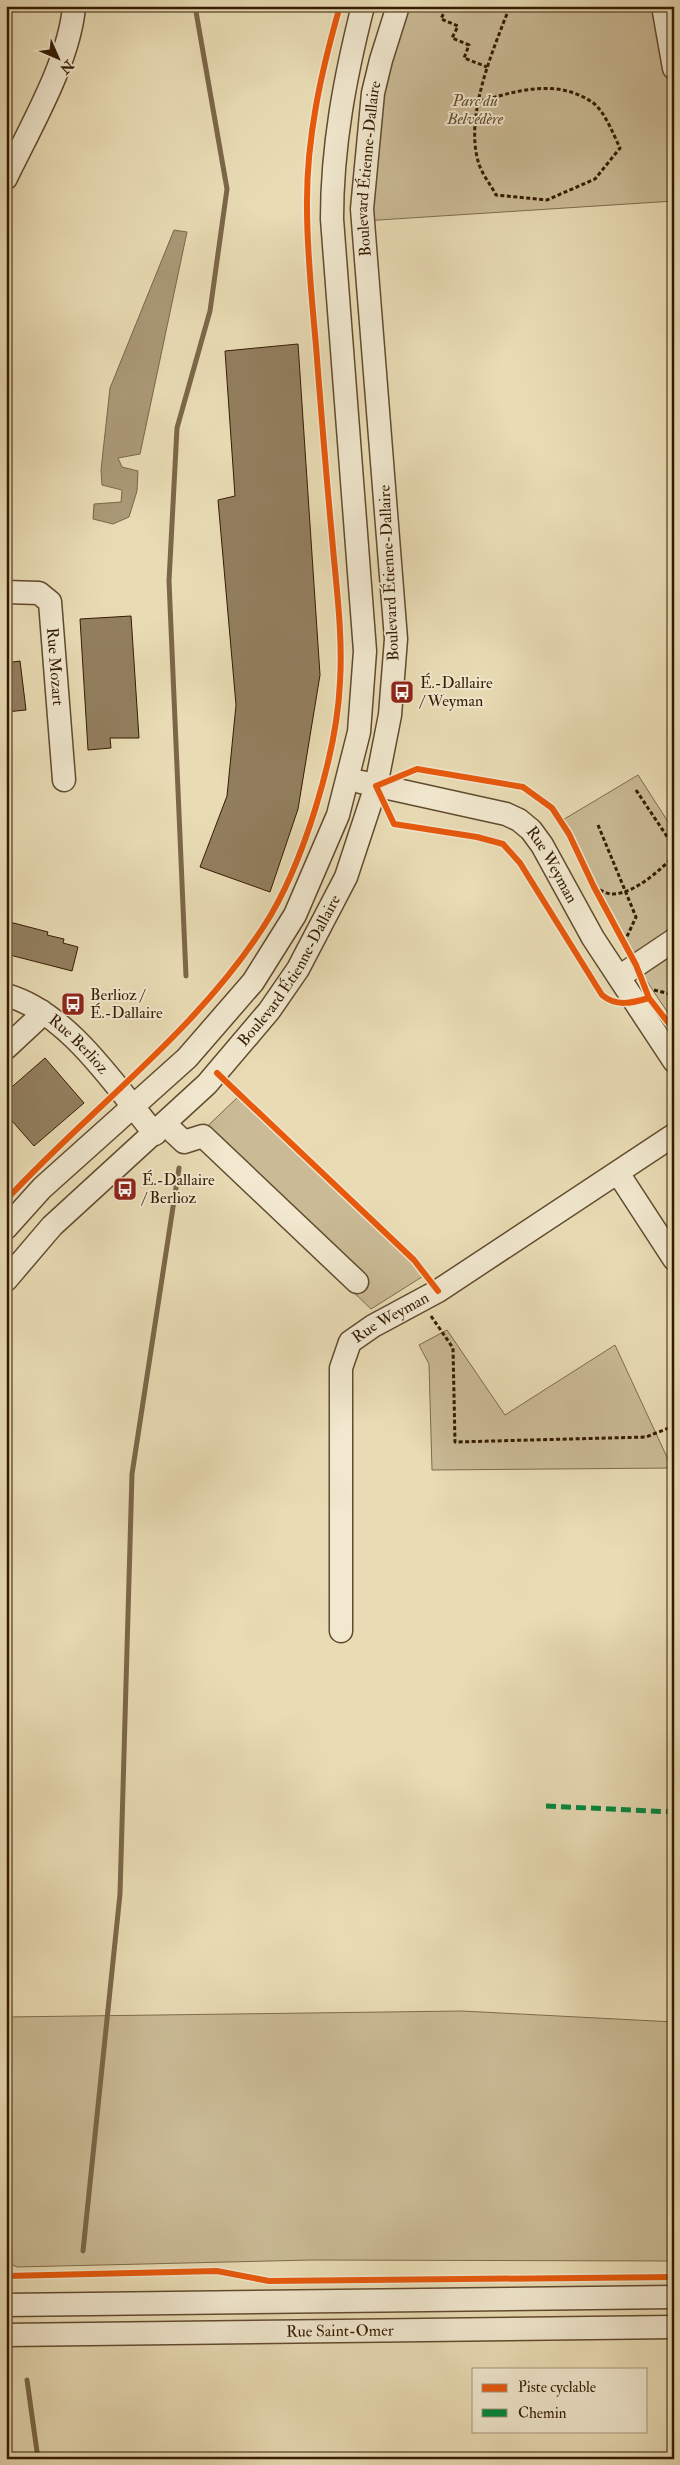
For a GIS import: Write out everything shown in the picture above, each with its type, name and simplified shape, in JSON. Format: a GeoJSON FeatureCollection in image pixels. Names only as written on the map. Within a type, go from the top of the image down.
{"type":"FeatureCollection","features":[{"type":"Feature","properties":{"kind":"street"},"geometry":{"type":"LineString","coordinates":[[6,178],[51,84],[73,23],[74,6]]}},
{"type":"Feature","properties":{"kind":"street","name":"Boulevard Étienne-Dallaire"},"geometry":{"type":"LineString","coordinates":[[6,1228],[42,1188],[133,1108],[212,1031],[253,982],[295,915],[317,868],[338,815],[348,780],[363,702],[366,651],[332,219],[332,190],[337,126],[346,74],[364,6]]}},
{"type":"Feature","properties":{"kind":"street","name":"Boulevard Étienne-Dallaire"},"geometry":{"type":"LineString","coordinates":[[6,1280],[52,1226],[160,1129],[228,1061],[269,1011],[298,969],[346,877],[376,786],[390,715],[396,639],[362,209],[373,93],[398,6]]}},
{"type":"Feature","properties":{"kind":"street"},"geometry":{"type":"LineString","coordinates":[[663,6],[674,68]]}},
{"type":"Feature","properties":{"kind":"street","name":"Rue Mozart"},"geometry":{"type":"LineString","coordinates":[[6,592],[39,594],[50,602],[64,780]]}},
{"type":"Feature","properties":{"kind":"street","name":"Rue Weyman"},"geometry":{"type":"LineString","coordinates":[[348,780],[491,810],[519,820],[531,830],[542,845],[593,938],[628,971],[634,1003],[674,1061]]}},
{"type":"Feature","properties":{"kind":"street"},"geometry":{"type":"LineString","coordinates":[[628,971],[674,940]]}},
{"type":"Feature","properties":{"kind":"street","name":"Rue Berlioz"},"geometry":{"type":"LineString","coordinates":[[6,995],[49,1016],[78,1043],[133,1108],[160,1129],[184,1142],[203,1136],[357,1282]]}},
{"type":"Feature","properties":{"kind":"street"},"geometry":{"type":"LineString","coordinates":[[6,1048],[35,1021],[41,1011]]}},
{"type":"Feature","properties":{"kind":"street","name":"Rue Weyman"},"geometry":{"type":"LineString","coordinates":[[341,1631],[341,1368],[350,1342],[373,1326],[420,1300],[674,1135]]}},
{"type":"Feature","properties":{"kind":"street"},"geometry":{"type":"LineString","coordinates":[[618,1173],[674,1259]]}},
{"type":"Feature","properties":{"kind":"street","name":"Rue Saint-Omer"},"geometry":{"type":"LineString","coordinates":[[6,2305],[674,2298]]}},
{"type":"Feature","properties":{"kind":"street","name":"Rue Saint-Omer"},"geometry":{"type":"LineString","coordinates":[[6,2336],[674,2326]]}},
{"type":"Feature","properties":{"kind":"path"},"geometry":{"type":"LineString","coordinates":[[440,6],[446,8],[441,19],[458,26],[452,38],[469,45],[464,58],[487,67]]}},
{"type":"Feature","properties":{"kind":"path"},"geometry":{"type":"LineString","coordinates":[[480,101],[514,92],[554,87],[592,103],[610,126],[620,148],[595,179],[547,200],[496,195],[478,162],[475,126],[480,101],[487,67],[510,6]]}},
{"type":"Feature","properties":{"kind":"path"},"geometry":{"type":"LineString","coordinates":[[636,790],[674,847]]}},
{"type":"Feature","properties":{"kind":"path"},"geometry":{"type":"LineString","coordinates":[[598,825],[636,917],[624,943]]}},
{"type":"Feature","properties":{"kind":"path"},"geometry":{"type":"LineString","coordinates":[[594,887],[610,895],[626,891],[646,879],[674,856]]}},
{"type":"Feature","properties":{"kind":"path"},"geometry":{"type":"LineString","coordinates":[[590,878],[601,901]]}},
{"type":"Feature","properties":{"kind":"path"},"geometry":{"type":"LineString","coordinates":[[620,936],[624,943],[628,971],[649,998],[634,1003]]}},
{"type":"Feature","properties":{"kind":"path"},"geometry":{"type":"LineString","coordinates":[[654,990],[674,994]]}},
{"type":"Feature","properties":{"kind":"path"},"geometry":{"type":"LineString","coordinates":[[420,1300],[453,1348],[455,1442],[646,1437],[674,1426]]}},
{"type":"Feature","properties":{"kind":"green space","name":"Parc du Belvédère"},"geometry":{"type":"Polygon","coordinates":[[[398,6],[674,6],[674,201],[363,221],[398,6]]]}},
{"type":"Feature","properties":{"kind":"green space"},"geometry":{"type":"Polygon","coordinates":[[[638,775],[674,831],[674,1022],[636,965],[561,821],[638,775]]]}},
{"type":"Feature","properties":{"kind":"green space"},"geometry":{"type":"Polygon","coordinates":[[[240,1095],[414,1260],[425,1275],[371,1309],[194,1139],[240,1095]]]}},
{"type":"Feature","properties":{"kind":"green space"},"geometry":{"type":"Polygon","coordinates":[[[447,1330],[505,1415],[615,1345],[672,1468],[432,1470],[429,1364],[419,1345],[447,1330]]]}},
{"type":"Feature","properties":{"kind":"green space"},"geometry":{"type":"Polygon","coordinates":[[[462,2011],[674,2022],[674,2261],[312,2260],[17,2267],[6,2262],[6,2017],[462,2011]]]}},
{"type":"Feature","properties":{"kind":"shaded area"},"geometry":{"type":"Polygon","coordinates":[[[174,230],[187,232],[140,454],[118,458],[122,467],[138,471],[137,491],[129,517],[113,524],[93,519],[94,504],[121,502],[122,490],[102,485],[101,470],[110,388],[174,230]]]}},
{"type":"Feature","properties":{"kind":"building"},"geometry":{"type":"Polygon","coordinates":[[[298,344],[320,675],[298,809],[270,892],[200,867],[227,796],[236,705],[218,500],[235,496],[225,351],[298,344]]]}},
{"type":"Feature","properties":{"kind":"building"},"geometry":{"type":"Polygon","coordinates":[[[131,616],[139,738],[110,738],[111,748],[88,750],[80,619],[131,616]]]}},
{"type":"Feature","properties":{"kind":"building"},"geometry":{"type":"Polygon","coordinates":[[[20,661],[26,710],[6,712],[6,663],[20,661]]]}},
{"type":"Feature","properties":{"kind":"building"},"geometry":{"type":"Polygon","coordinates":[[[6,921],[48,932],[47,935],[64,939],[63,943],[78,947],[72,971],[6,954],[6,921]]]}},
{"type":"Feature","properties":{"kind":"building"},"geometry":{"type":"Polygon","coordinates":[[[45,1058],[84,1103],[34,1146],[6,1114],[6,1092],[45,1058]]]}},
{"type":"Feature","properties":{"kind":"waterway"},"geometry":{"type":"LineString","coordinates":[[186,976],[169,581],[177,428],[210,311],[227,189],[195,6]]}},
{"type":"Feature","properties":{"kind":"waterway"},"geometry":{"type":"LineString","coordinates":[[83,2251],[120,1894],[132,1474],[179,1168]]}},
{"type":"Feature","properties":{"kind":"waterway"},"geometry":{"type":"LineString","coordinates":[[27,2380],[38,2459]]}},
{"type":"Feature","properties":{"kind":"marked path"},"geometry":{"type":"LineString","coordinates":[[546,1806],[674,1812]]}},
{"type":"Feature","properties":{"kind":"cycle path"},"geometry":{"type":"LineString","coordinates":[[6,1200],[175,1035],[207,1001],[237,964],[264,926],[278,901],[292,873],[316,808],[325,775],[337,710],[341,646],[310,277],[307,182],[316,106],[340,6]]}},
{"type":"Feature","properties":{"kind":"cycle path"},"geometry":{"type":"LineString","coordinates":[[649,998],[619,1003],[602,995],[520,863],[503,844],[477,837],[394,824],[376,786],[417,769],[523,787],[552,808],[569,834],[594,887],[636,965],[649,998],[674,1030]]}},
{"type":"Feature","properties":{"kind":"cycle path"},"geometry":{"type":"LineString","coordinates":[[217,1073],[414,1260],[438,1291]]}},
{"type":"Feature","properties":{"kind":"cycle path"},"geometry":{"type":"LineString","coordinates":[[6,2276],[217,2271],[269,2281],[674,2277]]}},
{"type":"Feature","properties":{"kind":"place","name":"É.-Dallaire / Weyman"},"geometry":{"type":"Point","coordinates":[402,692]}},
{"type":"Feature","properties":{"kind":"place","name":"Berlioz / É.-Dallaire"},"geometry":{"type":"Point","coordinates":[73,1004]}},
{"type":"Feature","properties":{"kind":"place","name":"É.-Dallaire / Berlioz"},"geometry":{"type":"Point","coordinates":[125,1189]}}]}
